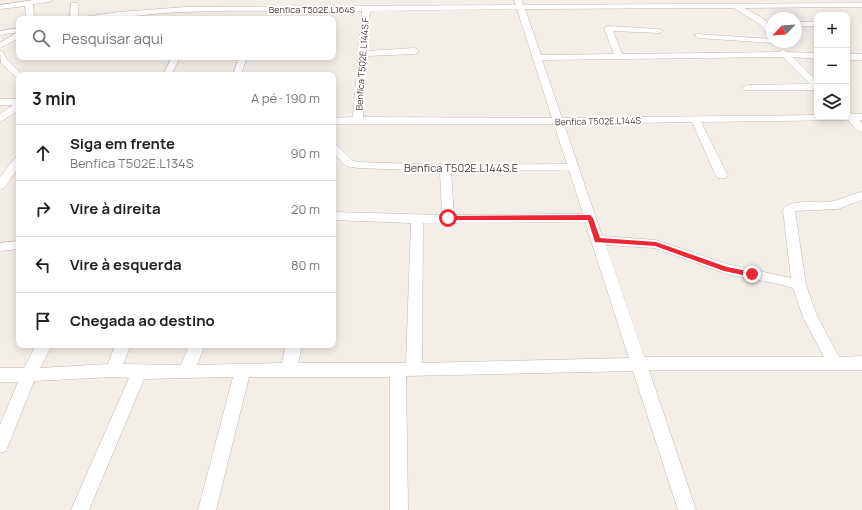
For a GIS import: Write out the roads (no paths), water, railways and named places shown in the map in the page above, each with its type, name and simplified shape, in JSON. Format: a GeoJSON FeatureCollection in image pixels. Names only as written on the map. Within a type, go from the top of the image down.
{"type":"FeatureCollection","features":[{"type":"Feature","properties":{"kind":"street"},"geometry":{"type":"LineString","coordinates":[[0,8],[49,0]]}},
{"type":"Feature","properties":{"kind":"street"},"geometry":{"type":"LineString","coordinates":[[198,16],[205,0]]}},
{"type":"Feature","properties":{"kind":"street"},"geometry":{"type":"LineString","coordinates":[[354,0],[355,9]]}},
{"type":"Feature","properties":{"kind":"street"},"geometry":{"type":"LineString","coordinates":[[728,0],[766,22]]}},
{"type":"Feature","properties":{"kind":"street"},"geometry":{"type":"LineString","coordinates":[[29,3],[30,16]]}},
{"type":"Feature","properties":{"kind":"street"},"geometry":{"type":"LineString","coordinates":[[519,3],[598,240],[637,364],[687,510]]}},
{"type":"Feature","properties":{"kind":"street","name":"Benfica T502E.L164S"},"geometry":{"type":"LineString","coordinates":[[107,16],[143,11],[201,9],[366,9],[519,3],[585,3],[606,17],[735,5],[862,5]]}},
{"type":"Feature","properties":{"kind":"street"},"geometry":{"type":"LineString","coordinates":[[74,5],[74,16]]}},
{"type":"Feature","properties":{"kind":"street"},"geometry":{"type":"LineString","coordinates":[[256,16],[259,9]]}},
{"type":"Feature","properties":{"kind":"street","name":"Benfica T502E.L144S.F"},"geometry":{"type":"LineString","coordinates":[[358,120],[366,9]]}},
{"type":"Feature","properties":{"kind":"street"},"geometry":{"type":"LineString","coordinates":[[606,17],[659,32]]}},
{"type":"Feature","properties":{"kind":"street"},"geometry":{"type":"LineString","coordinates":[[606,17],[619,56]]}},
{"type":"Feature","properties":{"kind":"street"},"geometry":{"type":"LineString","coordinates":[[802,24],[814,24]]}},
{"type":"Feature","properties":{"kind":"street"},"geometry":{"type":"LineString","coordinates":[[0,33],[16,30]]}},
{"type":"Feature","properties":{"kind":"street"},"geometry":{"type":"LineString","coordinates":[[699,36],[766,40]]}},
{"type":"Feature","properties":{"kind":"street"},"geometry":{"type":"LineString","coordinates":[[0,46],[16,37]]}},
{"type":"Feature","properties":{"kind":"street"},"geometry":{"type":"LineString","coordinates":[[781,48],[785,54],[815,84]]}},
{"type":"Feature","properties":{"kind":"street"},"geometry":{"type":"LineString","coordinates":[[362,54],[415,51]]}},
{"type":"Feature","properties":{"kind":"street"},"geometry":{"type":"LineString","coordinates":[[0,54],[4,61],[16,72]]}},
{"type":"Feature","properties":{"kind":"street"},"geometry":{"type":"LineString","coordinates":[[538,58],[785,54],[814,56]]}},
{"type":"Feature","properties":{"kind":"street"},"geometry":{"type":"LineString","coordinates":[[850,57],[862,57]]}},
{"type":"Feature","properties":{"kind":"street"},"geometry":{"type":"LineString","coordinates":[[168,72],[174,60]]}},
{"type":"Feature","properties":{"kind":"street"},"geometry":{"type":"LineString","coordinates":[[237,72],[242,60]]}},
{"type":"Feature","properties":{"kind":"street"},"geometry":{"type":"LineString","coordinates":[[747,88],[814,86]]}},
{"type":"Feature","properties":{"kind":"street"},"geometry":{"type":"LineString","coordinates":[[0,102],[16,102]]}},
{"type":"Feature","properties":{"kind":"street"},"geometry":{"type":"LineString","coordinates":[[0,119],[16,108]]}},
{"type":"Feature","properties":{"kind":"street","name":"Benfica T502E.L144S"},"geometry":{"type":"LineString","coordinates":[[850,116],[862,117]]}},
{"type":"Feature","properties":{"kind":"street","name":"Benfica T502E.L144S"},"geometry":{"type":"LineString","coordinates":[[336,121],[558,121],[814,117]]}},
{"type":"Feature","properties":{"kind":"street"},"geometry":{"type":"LineString","coordinates":[[850,117],[862,129]]}},
{"type":"Feature","properties":{"kind":"street"},"geometry":{"type":"LineString","coordinates":[[695,119],[722,176]]}},
{"type":"Feature","properties":{"kind":"street","name":"Benfica T502E.L144S.E"},"geometry":{"type":"LineString","coordinates":[[336,150],[350,164],[445,168],[573,167]]}},
{"type":"Feature","properties":{"kind":"street"},"geometry":{"type":"LineString","coordinates":[[0,185],[16,164]]}},
{"type":"Feature","properties":{"kind":"street"},"geometry":{"type":"LineString","coordinates":[[445,168],[448,218]]}},
{"type":"Feature","properties":{"kind":"street"},"geometry":{"type":"LineString","coordinates":[[835,363],[810,317],[799,285],[789,210],[790,208],[839,205],[857,196],[862,196]]}},
{"type":"Feature","properties":{"kind":"street"},"geometry":{"type":"LineString","coordinates":[[336,216],[416,219],[590,218]]}},
{"type":"Feature","properties":{"kind":"street"},"geometry":{"type":"LineString","coordinates":[[399,510],[416,219]]}},
{"type":"Feature","properties":{"kind":"street"},"geometry":{"type":"LineString","coordinates":[[598,240],[656,244],[726,269],[779,279],[799,285]]}},
{"type":"Feature","properties":{"kind":"street"},"geometry":{"type":"LineString","coordinates":[[0,247],[16,245]]}},
{"type":"Feature","properties":{"kind":"street"},"geometry":{"type":"LineString","coordinates":[[0,445],[29,375],[42,348]]}},
{"type":"Feature","properties":{"kind":"street"},"geometry":{"type":"LineString","coordinates":[[114,370],[122,348]]}},
{"type":"Feature","properties":{"kind":"street"},"geometry":{"type":"LineString","coordinates":[[186,372],[196,348]]}},
{"type":"Feature","properties":{"kind":"street"},"geometry":{"type":"LineString","coordinates":[[289,369],[293,348]]}},
{"type":"Feature","properties":{"kind":"street"},"geometry":{"type":"LineString","coordinates":[[0,375],[29,375],[114,370],[139,372],[186,372],[289,369],[406,370],[637,364],[862,363]]}},
{"type":"Feature","properties":{"kind":"street"},"geometry":{"type":"LineString","coordinates":[[207,510],[243,370]]}},
{"type":"Feature","properties":{"kind":"street"},"geometry":{"type":"LineString","coordinates":[[80,510],[139,372]]}}]}
